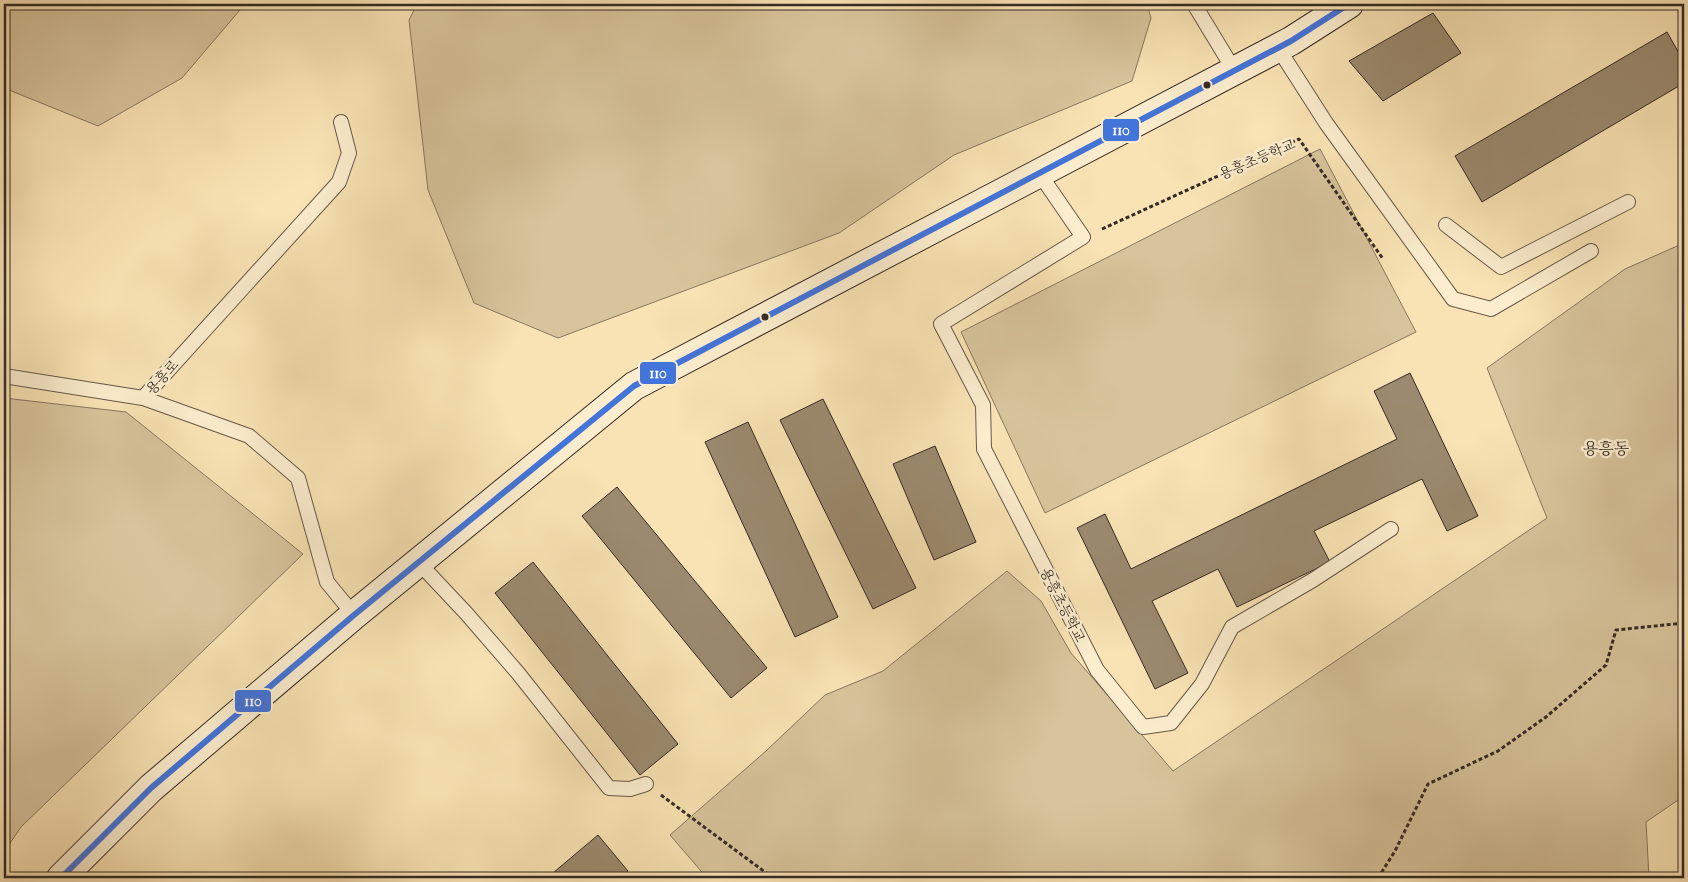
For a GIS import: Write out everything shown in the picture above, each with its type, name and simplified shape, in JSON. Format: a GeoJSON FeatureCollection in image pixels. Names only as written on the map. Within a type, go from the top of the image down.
{"type":"FeatureCollection","features":[{"type":"Feature","properties":{"kind":"street"},"geometry":{"type":"LineString","coordinates":[[61,878],[150,788],[354,615],[634,386],[1278,48],[1349,4]]}},
{"type":"Feature","properties":{"kind":"lane"},"geometry":{"type":"LineString","coordinates":[[1194,4],[1234,70]]}},
{"type":"Feature","properties":{"kind":"lane"},"geometry":{"type":"LineString","coordinates":[[1278,48],[1326,123],[1453,300],[1491,309],[1591,250]]}},
{"type":"Feature","properties":{"kind":"lane","name":"용흥로"},"geometry":{"type":"LineString","coordinates":[[341,122],[350,153],[339,182],[143,398],[249,436],[298,478],[326,582],[354,615]]}},
{"type":"Feature","properties":{"kind":"lane"},"geometry":{"type":"LineString","coordinates":[[1039,173],[1083,237]]}},
{"type":"Feature","properties":{"kind":"lane"},"geometry":{"type":"LineString","coordinates":[[1446,225],[1501,267],[1628,202]]}},
{"type":"Feature","properties":{"kind":"lane","name":"용흥초등학교"},"geometry":{"type":"LineString","coordinates":[[1083,237],[942,324],[983,406],[984,449],[1097,670],[1142,727],[1171,723],[1202,684],[1232,627],[1313,580],[1391,529]]}},
{"type":"Feature","properties":{"kind":"lane"},"geometry":{"type":"LineString","coordinates":[[4,376],[143,398]]}},
{"type":"Feature","properties":{"kind":"lane"},"geometry":{"type":"LineString","coordinates":[[418,562],[466,613],[518,673],[609,788],[630,789],[646,784]]}},
{"type":"Feature","properties":{"kind":"path","name":"용흥초등학교"},"geometry":{"type":"LineString","coordinates":[[1083,237],[1299,139],[1383,259]]}},
{"type":"Feature","properties":{"kind":"path"},"geometry":{"type":"LineString","coordinates":[[1378,878],[1395,851],[1428,784],[1498,751],[1546,717],[1606,666],[1616,630],[1684,623]]}},
{"type":"Feature","properties":{"kind":"path"},"geometry":{"type":"LineString","coordinates":[[646,784],[773,878]]}},
{"type":"Feature","properties":{"kind":"shaded area"},"geometry":{"type":"Polygon","coordinates":[[[4,4],[245,4],[182,78],[98,126],[4,88],[4,4]]]}},
{"type":"Feature","properties":{"kind":"shaded area"},"geometry":{"type":"Polygon","coordinates":[[[417,4],[1147,4],[1151,18],[1132,81],[954,155],[839,233],[558,338],[474,303],[428,190],[409,20],[417,4]]]}},
{"type":"Feature","properties":{"kind":"shaded area"},"geometry":{"type":"Polygon","coordinates":[[[1320,149],[1416,332],[1045,513],[961,332],[1320,149]]]}},
{"type":"Feature","properties":{"kind":"shaded area"},"geometry":{"type":"Polygon","coordinates":[[[1684,243],[1684,796],[1646,822],[1649,878],[707,878],[670,835],[766,751],[825,695],[883,671],[1007,571],[1041,601],[1071,653],[1173,771],[1547,518],[1487,368],[1625,269],[1684,243]]]}},
{"type":"Feature","properties":{"kind":"shaded area"},"geometry":{"type":"Polygon","coordinates":[[[4,398],[126,412],[303,554],[21,827],[4,852],[4,398]]]}},
{"type":"Feature","properties":{"kind":"building"},"geometry":{"type":"Polygon","coordinates":[[[1433,13],[1461,53],[1383,101],[1349,61],[1433,13]]]}},
{"type":"Feature","properties":{"kind":"building"},"geometry":{"type":"Polygon","coordinates":[[[1667,32],[1684,62],[1684,83],[1482,202],[1455,156],[1667,32]]]}},
{"type":"Feature","properties":{"kind":"building"},"geometry":{"type":"Polygon","coordinates":[[[1410,373],[1478,516],[1447,531],[1422,479],[1314,531],[1330,562],[1237,607],[1218,569],[1152,601],[1188,673],[1155,689],[1077,528],[1105,514],[1131,569],[1397,439],[1374,391],[1410,373]]]}},
{"type":"Feature","properties":{"kind":"building"},"geometry":{"type":"Polygon","coordinates":[[[823,399],[916,588],[873,609],[780,420],[823,399]]]}},
{"type":"Feature","properties":{"kind":"building"},"geometry":{"type":"Polygon","coordinates":[[[748,422],[838,617],[795,637],[705,442],[748,422]]]}},
{"type":"Feature","properties":{"kind":"building"},"geometry":{"type":"Polygon","coordinates":[[[935,446],[976,542],[934,560],[893,464],[935,446]]]}},
{"type":"Feature","properties":{"kind":"building"},"geometry":{"type":"Polygon","coordinates":[[[617,487],[767,668],[731,698],[582,516],[617,487]]]}},
{"type":"Feature","properties":{"kind":"building"},"geometry":{"type":"Polygon","coordinates":[[[533,562],[678,744],[640,775],[495,593],[533,562]]]}},
{"type":"Feature","properties":{"kind":"building"},"geometry":{"type":"Polygon","coordinates":[[[598,835],[628,871],[619,878],[547,878],[598,835]]]}},
{"type":"Feature","properties":{"kind":"transit line","name":"110"},"geometry":{"type":"LineString","coordinates":[[61,878],[151,788],[354,615],[634,386],[1291,41],[1349,4]]}},
{"type":"Feature","properties":{"kind":"district","name":"용흥동"},"geometry":{"type":"Point","coordinates":[1606,448]}}]}
